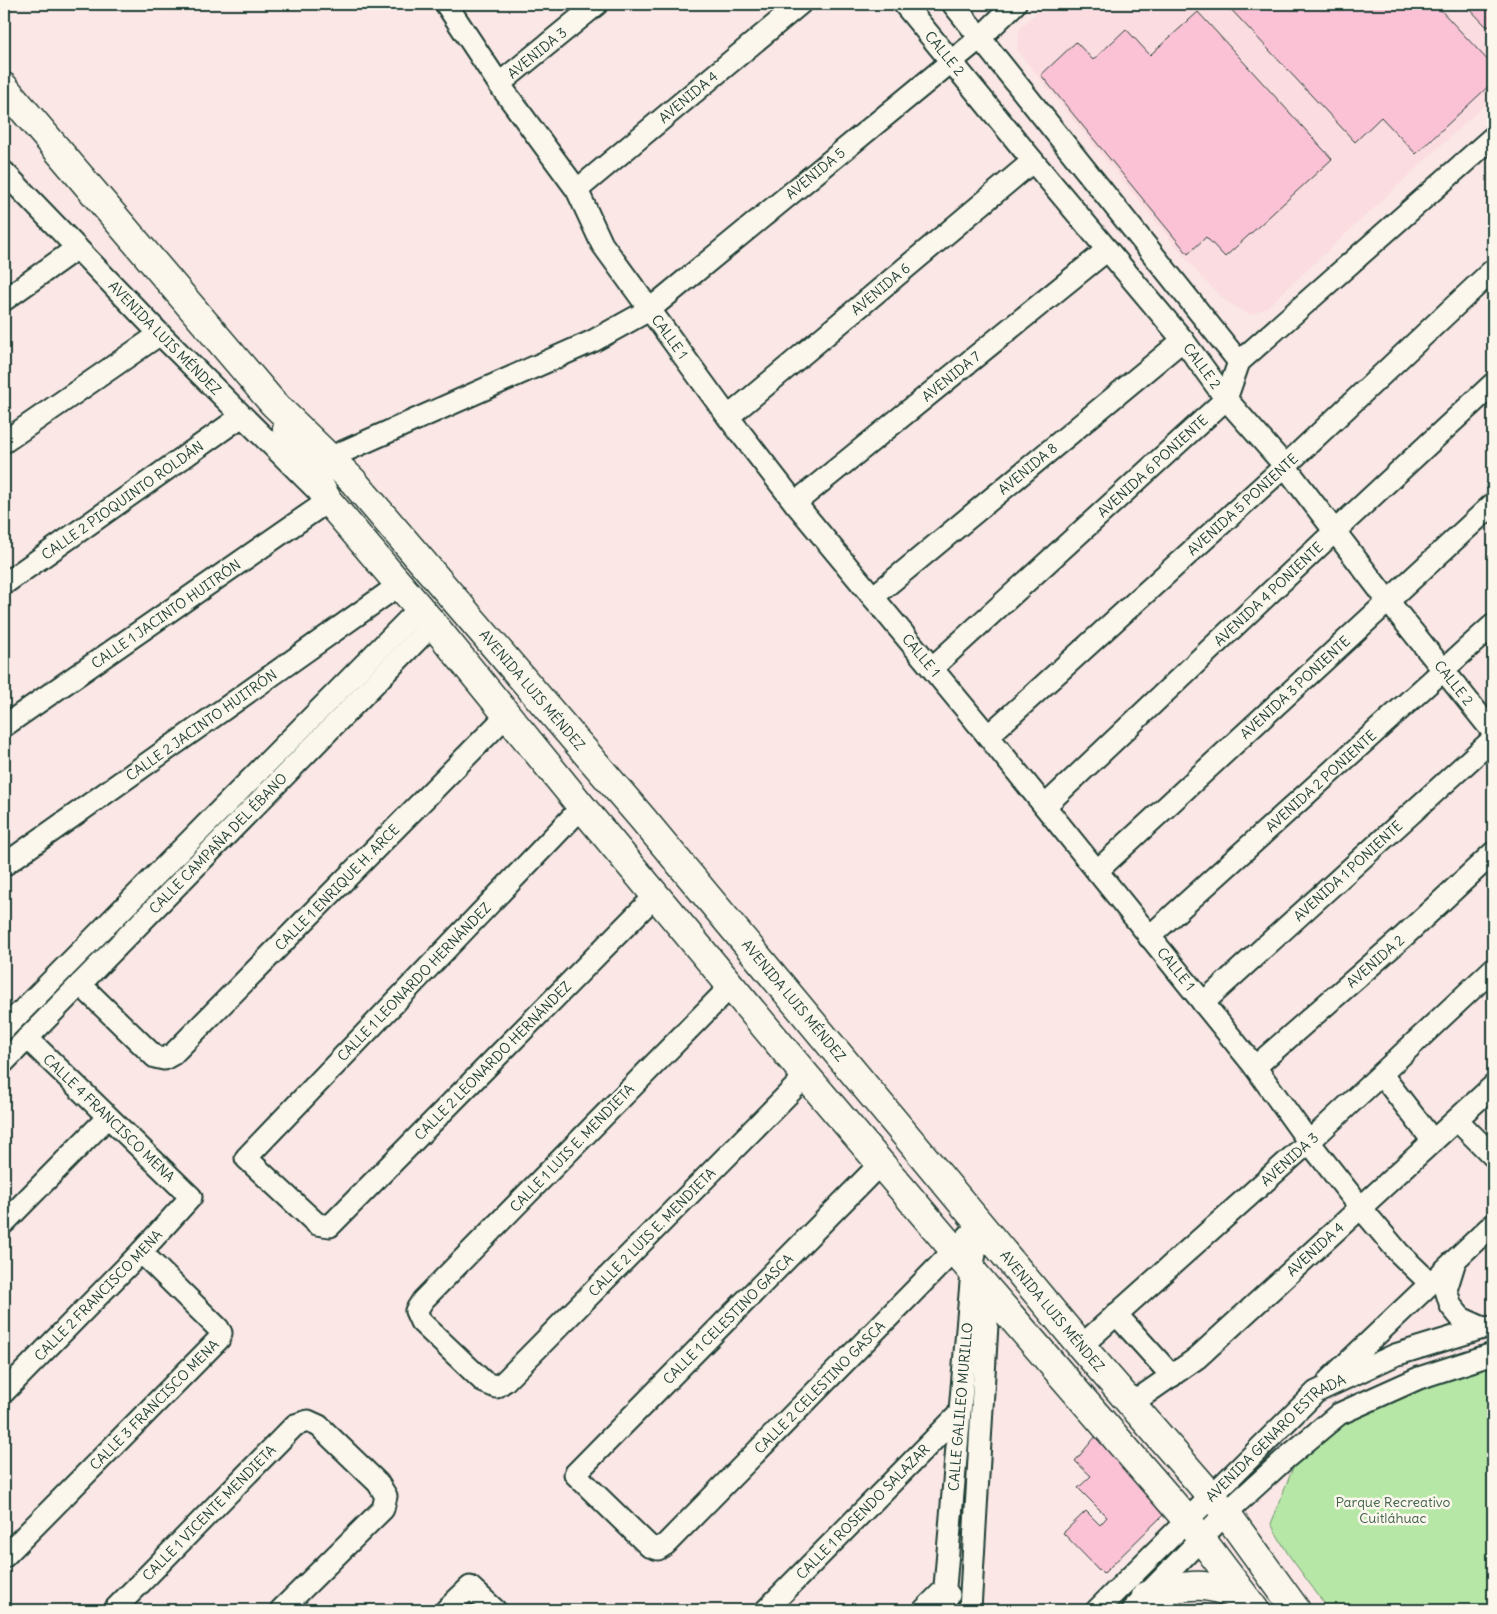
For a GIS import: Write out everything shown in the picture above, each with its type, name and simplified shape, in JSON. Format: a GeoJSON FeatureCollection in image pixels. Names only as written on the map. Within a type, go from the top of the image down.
{"type":"FeatureCollection","features":[{"type":"Feature","properties":{"kind":"main road","name":"AVENIDA LUIS MÉNDEZ"},"geometry":{"type":"LineString","coordinates":[[4,87],[273,403],[353,481],[642,818],[1081,1346],[1219,1505],[1296,1610]]}},
{"type":"Feature","properties":{"kind":"main road","name":"AVENIDA LUIS MÉNDEZ"},"geometry":{"type":"LineString","coordinates":[[273,403],[328,501],[426,616],[806,1076],[1194,1530],[1251,1606]]}},
{"type":"Feature","properties":{"kind":"main road"},"geometry":{"type":"LineString","coordinates":[[1139,1603],[1179,1587],[1204,1585],[1229,1591],[1251,1606]]}},
{"type":"Feature","properties":{"kind":"street","name":"CALLE 1"},"geometry":{"type":"LineString","coordinates":[[446,4],[499,84],[577,190],[602,244],[728,417],[795,503],[988,736],[1203,1003],[1255,1068],[1309,1142],[1361,1208],[1399,1253],[1430,1283]]}},
{"type":"Feature","properties":{"kind":"street","name":"AVENIDA 3"},"geometry":{"type":"LineString","coordinates":[[499,84],[597,4]]}},
{"type":"Feature","properties":{"kind":"street","name":"AVENIDA 4"},"geometry":{"type":"LineString","coordinates":[[577,190],[800,4]]}},
{"type":"Feature","properties":{"kind":"street","name":"CALLE 2"},"geometry":{"type":"LineString","coordinates":[[904,4],[1183,340],[1226,398],[1285,466],[1388,601],[1493,732]]}},
{"type":"Feature","properties":{"kind":"street"},"geometry":{"type":"LineString","coordinates":[[953,4],[1239,362]]}},
{"type":"Feature","properties":{"kind":"street","name":"AVENIDA 5"},"geometry":{"type":"LineString","coordinates":[[329,458],[593,341],[649,310],[980,38],[1015,4]]}},
{"type":"Feature","properties":{"kind":"street","name":"AVENIDA 6 PONIENTE"},"geometry":{"type":"LineString","coordinates":[[932,668],[1226,398],[1239,362],[1489,148]]}},
{"type":"Feature","properties":{"kind":"street","name":"AVENIDA 6"},"geometry":{"type":"LineString","coordinates":[[728,417],[1033,161]]}},
{"type":"Feature","properties":{"kind":"street","name":"AVENIDA LUIS MÉNDEZ"},"geometry":{"type":"LineString","coordinates":[[4,172],[160,334],[328,501]]}},
{"type":"Feature","properties":{"kind":"street"},"geometry":{"type":"LineString","coordinates":[[4,300],[77,248]]}},
{"type":"Feature","properties":{"kind":"street","name":"AVENIDA 7"},"geometry":{"type":"LineString","coordinates":[[795,503],[1107,250]]}},
{"type":"Feature","properties":{"kind":"street","name":"AVENIDA 5 PONIENTE"},"geometry":{"type":"LineString","coordinates":[[988,736],[1285,466],[1493,270]]}},
{"type":"Feature","properties":{"kind":"street"},"geometry":{"type":"LineString","coordinates":[[4,442],[160,334]]}},
{"type":"Feature","properties":{"kind":"street","name":"AVENIDA 8"},"geometry":{"type":"LineString","coordinates":[[873,597],[1183,340]]}},
{"type":"Feature","properties":{"kind":"street","name":"AVENIDA 4 PONIENTE"},"geometry":{"type":"LineString","coordinates":[[1045,806],[1493,384]]}},
{"type":"Feature","properties":{"kind":"street","name":"CALLE 2 PIOQUINTO ROLDÁN"},"geometry":{"type":"LineString","coordinates":[[4,584],[242,416]]}},
{"type":"Feature","properties":{"kind":"street","name":"CALLE 1 JACINTO HUITRÓN"},"geometry":{"type":"LineString","coordinates":[[4,726],[328,501]]}},
{"type":"Feature","properties":{"kind":"street","name":"AVENIDA 3 PONIENTE"},"geometry":{"type":"LineString","coordinates":[[1096,871],[1493,504]]}},
{"type":"Feature","properties":{"kind":"street","name":"CALLE 2 JACINTO HUITRÓN"},"geometry":{"type":"LineString","coordinates":[[4,865],[399,585]]}},
{"type":"Feature","properties":{"kind":"street","name":"CALLE CAMPAÑA DEL ÉBANO"},"geometry":{"type":"LineString","coordinates":[[4,1062],[80,984],[426,616]]}},
{"type":"Feature","properties":{"kind":"street","name":"CALLE CAMPAÑA DEL ÉBANO"},"geometry":{"type":"LineString","coordinates":[[4,1029],[426,616]]}},
{"type":"Feature","properties":{"kind":"street","name":"AVENIDA 2 PONIENTE"},"geometry":{"type":"LineString","coordinates":[[1149,937],[1493,625]]}},
{"type":"Feature","properties":{"kind":"street","name":"CALLE 1 ENRIQUE H. ARCE"},"geometry":{"type":"LineString","coordinates":[[80,984],[155,1057],[164,1059],[174,1054],[507,714]]}},
{"type":"Feature","properties":{"kind":"street","name":"AVENIDA 1 PONIENTE"},"geometry":{"type":"LineString","coordinates":[[1203,1003],[1493,739]]}},
{"type":"Feature","properties":{"kind":"street","name":"CALLE 1 LEONARDO HERNÁNDEZ"},"geometry":{"type":"LineString","coordinates":[[330,1226],[317,1224],[246,1158],[582,807]]}},
{"type":"Feature","properties":{"kind":"street","name":"AVENIDA 2"},"geometry":{"type":"LineString","coordinates":[[1255,1068],[1404,937],[1493,853]]}},
{"type":"Feature","properties":{"kind":"street","name":"CALLE 2 LEONARDO HERNÁNDEZ"},"geometry":{"type":"LineString","coordinates":[[330,1226],[656,895]]}},
{"type":"Feature","properties":{"kind":"street","name":"AVENIDA 3"},"geometry":{"type":"LineString","coordinates":[[1081,1346],[1309,1142],[1493,968]]}},
{"type":"Feature","properties":{"kind":"street","name":"CALLE 1 LUIS E. MENDIETA"},"geometry":{"type":"LineString","coordinates":[[496,1387],[484,1382],[421,1322],[416,1312],[423,1300],[731,986]]}},
{"type":"Feature","properties":{"kind":"street","name":"CALLE 4 FRANCISCO MENA"},"geometry":{"type":"LineString","coordinates":[[27,1038],[191,1198]]}},
{"type":"Feature","properties":{"kind":"street"},"geometry":{"type":"LineString","coordinates":[[1382,1075],[1433,1141]]}},
{"type":"Feature","properties":{"kind":"street","name":"CALLE 2 LUIS E. MENDIETA"},"geometry":{"type":"LineString","coordinates":[[496,1387],[505,1381],[806,1076]]}},
{"type":"Feature","properties":{"kind":"street","name":"AVENIDA 4"},"geometry":{"type":"LineString","coordinates":[[1130,1404],[1197,1358],[1493,1086]]}},
{"type":"Feature","properties":{"kind":"street"},"geometry":{"type":"LineString","coordinates":[[4,1223],[108,1117]]}},
{"type":"Feature","properties":{"kind":"street"},"geometry":{"type":"LineString","coordinates":[[1457,1120],[1493,1156]]}},
{"type":"Feature","properties":{"kind":"street","name":"CALLE 1 CELESTINO GASCA"},"geometry":{"type":"LineString","coordinates":[[658,1550],[649,1546],[575,1474],[881,1163]]}},
{"type":"Feature","properties":{"kind":"street","name":"CALLE 2 FRANCISCO MENA"},"geometry":{"type":"LineString","coordinates":[[4,1392],[191,1198]]}},
{"type":"Feature","properties":{"kind":"street","name":"CALLE 2 CELESTINO GASCA"},"geometry":{"type":"LineString","coordinates":[[658,1550],[980,1224]]}},
{"type":"Feature","properties":{"kind":"street","name":"CALLE GALILEO MURILLO"},"geometry":{"type":"LineString","coordinates":[[970,1610],[980,1224]]}},
{"type":"Feature","properties":{"kind":"street"},"geometry":{"type":"LineString","coordinates":[[1316,1392],[1493,1224]]}},
{"type":"Feature","properties":{"kind":"street","name":"CALLE 3 FRANCISCO MENA"},"geometry":{"type":"LineString","coordinates":[[4,1557],[219,1340],[221,1333],[218,1328],[141,1252]]}},
{"type":"Feature","properties":{"kind":"street"},"geometry":{"type":"LineString","coordinates":[[1456,1259],[1446,1290],[1451,1306],[1461,1318],[1488,1327]]}},
{"type":"Feature","properties":{"kind":"street","name":"CALLE GALILEO MURILLO"},"geometry":{"type":"LineString","coordinates":[[943,1600],[959,1414],[980,1281]]}},
{"type":"Feature","properties":{"kind":"street"},"geometry":{"type":"LineString","coordinates":[[1116,1314],[1172,1376]]}},
{"type":"Feature","properties":{"kind":"street","name":"AVENIDA GENARO ESTRADA"},"geometry":{"type":"LineString","coordinates":[[1097,1610],[1194,1530],[1219,1505],[1316,1392],[1394,1356],[1488,1327]]}},
{"type":"Feature","properties":{"kind":"street","name":"AVENIDA GENARO ESTRADA"},"geometry":{"type":"LineString","coordinates":[[1219,1505],[1285,1459],[1339,1414],[1419,1378],[1493,1354]]}},
{"type":"Feature","properties":{"kind":"street","name":"CALLE 1 ROSENDO SALAZAR"},"geometry":{"type":"LineString","coordinates":[[766,1610],[959,1414]]}},
{"type":"Feature","properties":{"kind":"street","name":"CALLE 1 VICENTE MENDIETA"},"geometry":{"type":"LineString","coordinates":[[114,1610],[295,1426],[308,1421],[320,1426],[378,1483],[386,1496],[383,1509],[281,1610]]}},
{"type":"Feature","properties":{"kind":"street","name":"AVENIDA GENARO ESTRADA"},"geometry":{"type":"LineString","coordinates":[[1139,1603],[1194,1530]]}},
{"type":"Feature","properties":{"kind":"street"},"geometry":{"type":"LineString","coordinates":[[446,1610],[470,1587],[495,1610]]}},
{"type":"Feature","properties":{"kind":"street"},"geometry":{"type":"LineString","coordinates":[[924,1610],[943,1600],[964,1610]]}},
{"type":"Feature","properties":{"kind":"shaded area"},"geometry":{"type":"Polygon","coordinates":[[[1046,4],[1493,4],[1493,97],[1266,308],[1250,315],[1227,302],[1202,278],[1017,50],[1020,28],[1046,4]]]}},
{"type":"Feature","properties":{"kind":"green space","name":"Parque Recreativo Cuitláhuac"},"geometry":{"type":"Polygon","coordinates":[[[1493,1360],[1493,1610],[1329,1610],[1288,1554],[1271,1524],[1294,1465],[1342,1422],[1410,1389],[1493,1360]]]}},
{"type":"Feature","properties":{"kind":"building"},"geometry":{"type":"Polygon","coordinates":[[[1226,4],[1435,4],[1493,66],[1493,82],[1416,154],[1381,117],[1355,142],[1226,4]]]}},
{"type":"Feature","properties":{"kind":"building"},"geometry":{"type":"Polygon","coordinates":[[[1465,4],[1493,4],[1493,27],[1486,26],[1465,4]]]}},
{"type":"Feature","properties":{"kind":"building"},"geometry":{"type":"Polygon","coordinates":[[[1198,12],[1332,159],[1225,257],[1206,237],[1188,254],[1041,75],[1076,42],[1093,60],[1126,29],[1150,55],[1198,12]]]}},
{"type":"Feature","properties":{"kind":"building"},"geometry":{"type":"Polygon","coordinates":[[[1096,1436],[1163,1515],[1103,1574],[1063,1533],[1086,1511],[1100,1525],[1107,1517],[1078,1488],[1091,1476],[1075,1461],[1096,1436]]]}}]}
